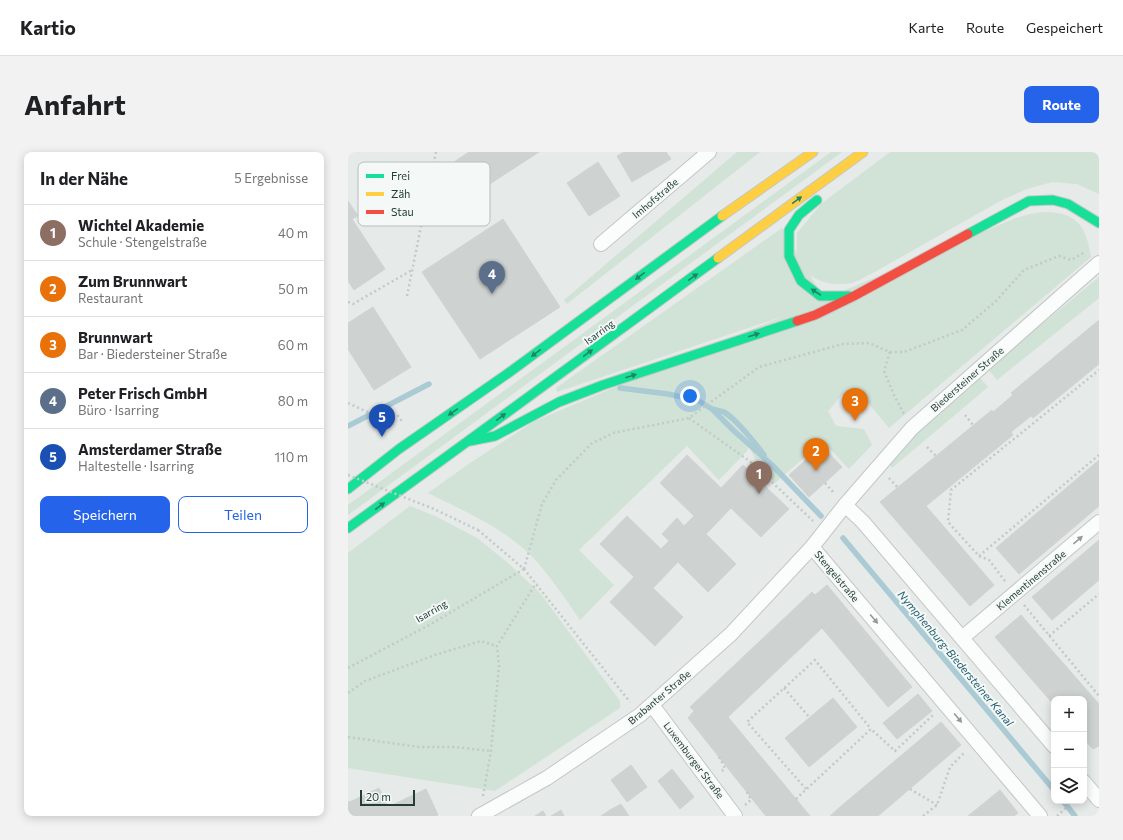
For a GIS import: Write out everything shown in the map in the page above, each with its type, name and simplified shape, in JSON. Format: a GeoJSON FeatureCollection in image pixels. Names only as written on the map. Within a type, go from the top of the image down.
{"type":"FeatureCollection","features":[{"type":"Feature","properties":{"kind":"highway","name":"Isarring"},"geometry":{"type":"LineString","coordinates":[[348,489],[399,449],[507,374],[705,228],[813,152]]}},
{"type":"Feature","properties":{"kind":"highway","name":"Isarring"},"geometry":{"type":"LineString","coordinates":[[348,528],[470,441],[556,376],[861,153]]}},
{"type":"Feature","properties":{"kind":"highway"},"geometry":{"type":"LineString","coordinates":[[838,181],[861,153]]}},
{"type":"Feature","properties":{"kind":"highway"},"geometry":{"type":"LineString","coordinates":[[705,228],[749,186]]}},
{"type":"Feature","properties":{"kind":"highway"},"geometry":{"type":"LineString","coordinates":[[822,196],[799,215],[789,230],[789,256],[801,281],[820,296],[854,296]]}},
{"type":"Feature","properties":{"kind":"highway"},"geometry":{"type":"LineString","coordinates":[[470,441],[496,436],[559,402],[603,385],[815,315],[854,296],[1029,201],[1053,200],[1068,204],[1099,223]]}},
{"type":"Feature","properties":{"kind":"street","name":"Imhofstraße"},"geometry":{"type":"LineString","coordinates":[[601,244],[709,152]]}},
{"type":"Feature","properties":{"kind":"street","name":"Biedersteiner Straße"},"geometry":{"type":"LineString","coordinates":[[845,505],[912,428],[1099,263]]}},
{"type":"Feature","properties":{"kind":"street","name":"Stengelstraße"},"geometry":{"type":"LineString","coordinates":[[845,505],[812,547],[1040,816]]}},
{"type":"Feature","properties":{"kind":"street"},"geometry":{"type":"LineString","coordinates":[[845,505],[863,522],[1051,742]]}},
{"type":"Feature","properties":{"kind":"street","name":"Klementinenstraße"},"geometry":{"type":"LineString","coordinates":[[962,638],[1099,522]]}},
{"type":"Feature","properties":{"kind":"street","name":"Brabanter Straße"},"geometry":{"type":"LineString","coordinates":[[479,816],[547,778],[640,715],[731,634],[812,547]]}},
{"type":"Feature","properties":{"kind":"street","name":"Luxemburger Straße"},"geometry":{"type":"LineString","coordinates":[[652,705],[735,816]]}},
{"type":"Feature","properties":{"kind":"street"},"geometry":{"type":"LineString","coordinates":[[1090,783],[1099,800]]}},
{"type":"Feature","properties":{"kind":"path"},"geometry":{"type":"LineString","coordinates":[[434,162],[436,152]]}},
{"type":"Feature","properties":{"kind":"path"},"geometry":{"type":"LineString","coordinates":[[407,296],[421,226]]}},
{"type":"Feature","properties":{"kind":"path"},"geometry":{"type":"LineString","coordinates":[[524,569],[542,504],[556,480],[591,444],[613,433],[689,418],[759,367],[844,344],[869,343],[890,352],[904,352],[962,330],[995,302],[1024,270],[1059,256],[1071,260],[1087,251]]}},
{"type":"Feature","properties":{"kind":"path"},"geometry":{"type":"LineString","coordinates":[[348,302],[353,304],[412,269]]}},
{"type":"Feature","properties":{"kind":"path"},"geometry":{"type":"LineString","coordinates":[[890,352],[884,370],[894,395],[912,428]]}},
{"type":"Feature","properties":{"kind":"path"},"geometry":{"type":"LineString","coordinates":[[1099,370],[951,490],[948,522],[979,556],[989,560],[1014,594],[1099,696]]}},
{"type":"Feature","properties":{"kind":"path"},"geometry":{"type":"LineString","coordinates":[[348,403],[389,422],[398,416],[406,427]]}},
{"type":"Feature","properties":{"kind":"path"},"geometry":{"type":"LineString","coordinates":[[965,415],[973,425]]}},
{"type":"Feature","properties":{"kind":"path"},"geometry":{"type":"LineString","coordinates":[[689,418],[752,463],[824,532]]}},
{"type":"Feature","properties":{"kind":"path"},"geometry":{"type":"LineString","coordinates":[[927,447],[936,456]]}},
{"type":"Feature","properties":{"kind":"path"},"geometry":{"type":"LineString","coordinates":[[979,556],[1099,455]]}},
{"type":"Feature","properties":{"kind":"path"},"geometry":{"type":"LineString","coordinates":[[348,475],[434,508],[478,530],[524,569],[640,715]]}},
{"type":"Feature","properties":{"kind":"path","name":"Isarring"},"geometry":{"type":"LineString","coordinates":[[348,668],[431,624],[524,569]]}},
{"type":"Feature","properties":{"kind":"path"},"geometry":{"type":"LineString","coordinates":[[482,801],[491,751],[500,666],[496,646],[536,583]]}},
{"type":"Feature","properties":{"kind":"path"},"geometry":{"type":"LineString","coordinates":[[1049,636],[1099,594]]}},
{"type":"Feature","properties":{"kind":"path"},"geometry":{"type":"LineString","coordinates":[[348,693],[365,681],[435,655],[481,641],[496,646]]}},
{"type":"Feature","properties":{"kind":"path"},"geometry":{"type":"LineString","coordinates":[[806,789],[746,722],[815,660],[871,729],[895,750],[946,704]]}},
{"type":"Feature","properties":{"kind":"path"},"geometry":{"type":"LineString","coordinates":[[784,688],[810,718]]}},
{"type":"Feature","properties":{"kind":"path"},"geometry":{"type":"LineString","coordinates":[[796,799],[871,729]]}},
{"type":"Feature","properties":{"kind":"path"},"geometry":{"type":"LineString","coordinates":[[348,736],[419,747],[455,747],[491,751]]}},
{"type":"Feature","properties":{"kind":"path"},"geometry":{"type":"LineString","coordinates":[[923,816],[937,805],[950,766],[976,741]]}},
{"type":"Feature","properties":{"kind":"path"},"geometry":{"type":"LineString","coordinates":[[910,789],[937,805]]}},
{"type":"Feature","properties":{"kind":"path"},"geometry":{"type":"LineString","coordinates":[[1057,815],[1070,804]]}},
{"type":"Feature","properties":{"kind":"green space"},"geometry":{"type":"Polygon","coordinates":[[[737,152],[760,152],[567,304],[564,300],[737,152]]]}},
{"type":"Feature","properties":{"kind":"green space"},"geometry":{"type":"Polygon","coordinates":[[[831,152],[842,152],[348,515],[348,505],[831,152]]]}},
{"type":"Feature","properties":{"kind":"green space"},"geometry":{"type":"Polygon","coordinates":[[[890,152],[1099,152],[1099,194],[1077,184],[1052,182],[1027,189],[1002,200],[856,282],[835,284],[827,283],[813,277],[802,266],[798,259],[797,233],[821,204],[890,152]]]}},
{"type":"Feature","properties":{"kind":"green space"},"geometry":{"type":"Polygon","coordinates":[[[1044,212],[1065,215],[1078,223],[1083,229],[1091,257],[889,428],[864,398],[842,395],[828,411],[836,426],[864,429],[872,445],[849,469],[823,441],[775,483],[756,461],[747,443],[748,450],[719,480],[687,446],[579,550],[614,585],[580,620],[539,564],[523,548],[489,524],[428,493],[473,461],[535,421],[1016,218],[1044,212]]]}},
{"type":"Feature","properties":{"kind":"green space"},"geometry":{"type":"Polygon","coordinates":[[[782,228],[826,302],[557,392],[556,388],[782,228]]]}},
{"type":"Feature","properties":{"kind":"green space"},"geometry":{"type":"Polygon","coordinates":[[[1099,277],[1099,298],[997,380],[988,369],[1099,277]]]}},
{"type":"Feature","properties":{"kind":"green space"},"geometry":{"type":"Polygon","coordinates":[[[979,377],[988,387],[892,468],[889,464],[918,431],[979,377]]]}},
{"type":"Feature","properties":{"kind":"green space"},"geometry":{"type":"Polygon","coordinates":[[[410,506],[437,517],[477,538],[508,563],[540,593],[620,701],[620,708],[495,791],[348,768],[348,553],[410,506]]]}},
{"type":"Feature","properties":{"kind":"building"},"geometry":{"type":"Polygon","coordinates":[[[469,152],[539,152],[490,184],[490,162],[454,162],[469,152]]]}},
{"type":"Feature","properties":{"kind":"building"},"geometry":{"type":"Polygon","coordinates":[[[624,152],[666,152],[671,159],[632,182],[617,156],[624,152]]]}},
{"type":"Feature","properties":{"kind":"building"},"geometry":{"type":"Polygon","coordinates":[[[598,162],[620,196],[589,216],[567,183],[598,162]]]}},
{"type":"Feature","properties":{"kind":"building"},"geometry":{"type":"Polygon","coordinates":[[[348,201],[358,216],[352,219],[385,269],[354,290],[348,281],[348,201]]]}},
{"type":"Feature","properties":{"kind":"building"},"geometry":{"type":"Polygon","coordinates":[[[503,219],[560,307],[480,359],[422,272],[503,219]]]}},
{"type":"Feature","properties":{"kind":"building"},"geometry":{"type":"Polygon","coordinates":[[[373,307],[411,367],[374,390],[348,349],[348,323],[373,307]]]}},
{"type":"Feature","properties":{"kind":"building"},"geometry":{"type":"Polygon","coordinates":[[[1099,320],[1099,364],[1033,418],[1031,416],[1011,432],[1013,435],[926,506],[880,502],[992,410],[993,412],[1013,395],[1011,393],[1099,320]]]}},
{"type":"Feature","properties":{"kind":"building"},"geometry":{"type":"Polygon","coordinates":[[[822,446],[842,467],[809,497],[789,475],[822,446]]]}},
{"type":"Feature","properties":{"kind":"building"},"geometry":{"type":"Polygon","coordinates":[[[687,455],[721,488],[743,465],[789,509],[761,537],[731,508],[706,534],[736,564],[708,592],[678,562],[653,588],[683,617],[655,646],[610,602],[634,577],[600,544],[627,516],[661,549],[669,541],[662,534],[677,518],[684,526],[694,516],[660,483],[687,455]]]}},
{"type":"Feature","properties":{"kind":"building"},"geometry":{"type":"Polygon","coordinates":[[[1099,460],[1099,506],[1019,574],[996,548],[1099,460]]]}},
{"type":"Feature","properties":{"kind":"building"},"geometry":{"type":"Polygon","coordinates":[[[880,502],[926,506],[994,585],[970,606],[880,502]]]}},
{"type":"Feature","properties":{"kind":"building"},"geometry":{"type":"Polygon","coordinates":[[[1099,540],[1099,580],[1052,620],[1032,597],[1099,540]]]}},
{"type":"Feature","properties":{"kind":"building"},"geometry":{"type":"Polygon","coordinates":[[[827,585],[912,687],[888,707],[822,628],[728,717],[787,788],[761,810],[688,718],[694,711],[690,707],[812,592],[815,595],[827,585]]]}},
{"type":"Feature","properties":{"kind":"building"},"geometry":{"type":"Polygon","coordinates":[[[1021,615],[1099,704],[1099,746],[1093,749],[1087,742],[1087,696],[1051,696],[1051,702],[995,637],[1021,615]]]}},
{"type":"Feature","properties":{"kind":"building"},"geometry":{"type":"Polygon","coordinates":[[[918,694],[932,711],[897,739],[883,723],[918,694]]]}},
{"type":"Feature","properties":{"kind":"building"},"geometry":{"type":"Polygon","coordinates":[[[833,698],[857,727],[809,767],[785,738],[833,698]]]}},
{"type":"Feature","properties":{"kind":"building"},"geometry":{"type":"Polygon","coordinates":[[[941,722],[961,745],[878,816],[848,816],[840,807],[941,722]]]}},
{"type":"Feature","properties":{"kind":"building"},"geometry":{"type":"Polygon","coordinates":[[[631,765],[647,787],[627,802],[611,780],[631,765]]]}},
{"type":"Feature","properties":{"kind":"building"},"geometry":{"type":"Polygon","coordinates":[[[672,769],[694,797],[680,809],[658,781],[672,769]]]}},
{"type":"Feature","properties":{"kind":"building"},"geometry":{"type":"Polygon","coordinates":[[[379,788],[388,807],[426,789],[438,815],[360,816],[352,801],[379,788]]]}},
{"type":"Feature","properties":{"kind":"building"},"geometry":{"type":"Polygon","coordinates":[[[787,788],[810,816],[766,816],[761,810],[787,788]]]}},
{"type":"Feature","properties":{"kind":"building"},"geometry":{"type":"Polygon","coordinates":[[[1000,790],[1018,813],[1014,816],[968,816],[1000,790]]]}},
{"type":"Feature","properties":{"kind":"building"},"geometry":{"type":"Polygon","coordinates":[[[352,801],[360,816],[348,816],[348,802],[352,801]]]}},
{"type":"Feature","properties":{"kind":"building"},"geometry":{"type":"Polygon","coordinates":[[[621,804],[629,816],[614,816],[610,810],[621,804]]]}},
{"type":"Feature","properties":{"kind":"building"},"geometry":{"type":"Polygon","coordinates":[[[840,807],[848,816],[830,816],[840,807]]]}},
{"type":"Feature","properties":{"kind":"building"},"geometry":{"type":"Polygon","coordinates":[[[561,810],[564,816],[551,816],[561,810]]]}},
{"type":"Feature","properties":{"kind":"building"},"geometry":{"type":"Polygon","coordinates":[[[610,810],[614,816],[601,816],[610,810]]]}},
{"type":"Feature","properties":{"kind":"building"},"geometry":{"type":"Polygon","coordinates":[[[543,811],[546,816],[535,816],[543,811]]]}},
{"type":"Feature","properties":{"kind":"waterway"},"geometry":{"type":"LineString","coordinates":[[348,426],[429,384]]}},
{"type":"Feature","properties":{"kind":"waterway"},"geometry":{"type":"LineString","coordinates":[[620,388],[668,394],[699,401],[712,409],[772,465],[821,516]]}},
{"type":"Feature","properties":{"kind":"waterway"},"geometry":{"type":"LineString","coordinates":[[712,409],[729,415],[751,438],[764,455]]}},
{"type":"Feature","properties":{"kind":"waterway","name":"Nymphenburg-Biedersteiner Kanal"},"geometry":{"type":"LineString","coordinates":[[843,538],[1051,786]]}},
{"type":"Feature","properties":{"kind":"waterway","name":"Nymphenburg-Biedersteiner Kanal"},"geometry":{"type":"LineString","coordinates":[[1065,804],[1075,816]]}},
{"type":"Feature","properties":{"kind":"traffic: fast"},"geometry":{"type":"LineString","coordinates":[[817,200],[799,215],[789,230],[789,256],[801,281],[820,296],[849,296]]}},
{"type":"Feature","properties":{"kind":"traffic: fast"},"geometry":{"type":"LineString","coordinates":[[968,234],[1029,201],[1053,200],[1068,204],[1099,223]]}},
{"type":"Feature","properties":{"kind":"traffic: fast"},"geometry":{"type":"LineString","coordinates":[[348,489],[399,449],[507,374],[722,216]]}},
{"type":"Feature","properties":{"kind":"traffic: fast"},"geometry":{"type":"LineString","coordinates":[[348,528],[718,258]]}},
{"type":"Feature","properties":{"kind":"traffic: fast"},"geometry":{"type":"LineString","coordinates":[[470,441],[495,436],[559,402],[603,385],[797,321]]}},
{"type":"Feature","properties":{"kind":"traffic: slow"},"geometry":{"type":"LineString","coordinates":[[722,216],[813,152]]}},
{"type":"Feature","properties":{"kind":"traffic: slow"},"geometry":{"type":"LineString","coordinates":[[718,258],[863,152]]}},
{"type":"Feature","properties":{"kind":"traffic: jam"},"geometry":{"type":"LineString","coordinates":[[797,321],[815,315],[854,296],[968,234]]}},
{"type":"Feature","properties":{"kind":"place","name":"Peter Frisch GmbH"},"geometry":{"type":"Point","coordinates":[492,294]}},
{"type":"Feature","properties":{"kind":"place","name":"Brunnwart"},"geometry":{"type":"Point","coordinates":[855,421]}},
{"type":"Feature","properties":{"kind":"place","name":"Amsterdamer Straße"},"geometry":{"type":"Point","coordinates":[382,437]}},
{"type":"Feature","properties":{"kind":"place","name":"Zum Brunnwart"},"geometry":{"type":"Point","coordinates":[816,471]}},
{"type":"Feature","properties":{"kind":"place","name":"Wichtel Akademie"},"geometry":{"type":"Point","coordinates":[759,494]}}]}
